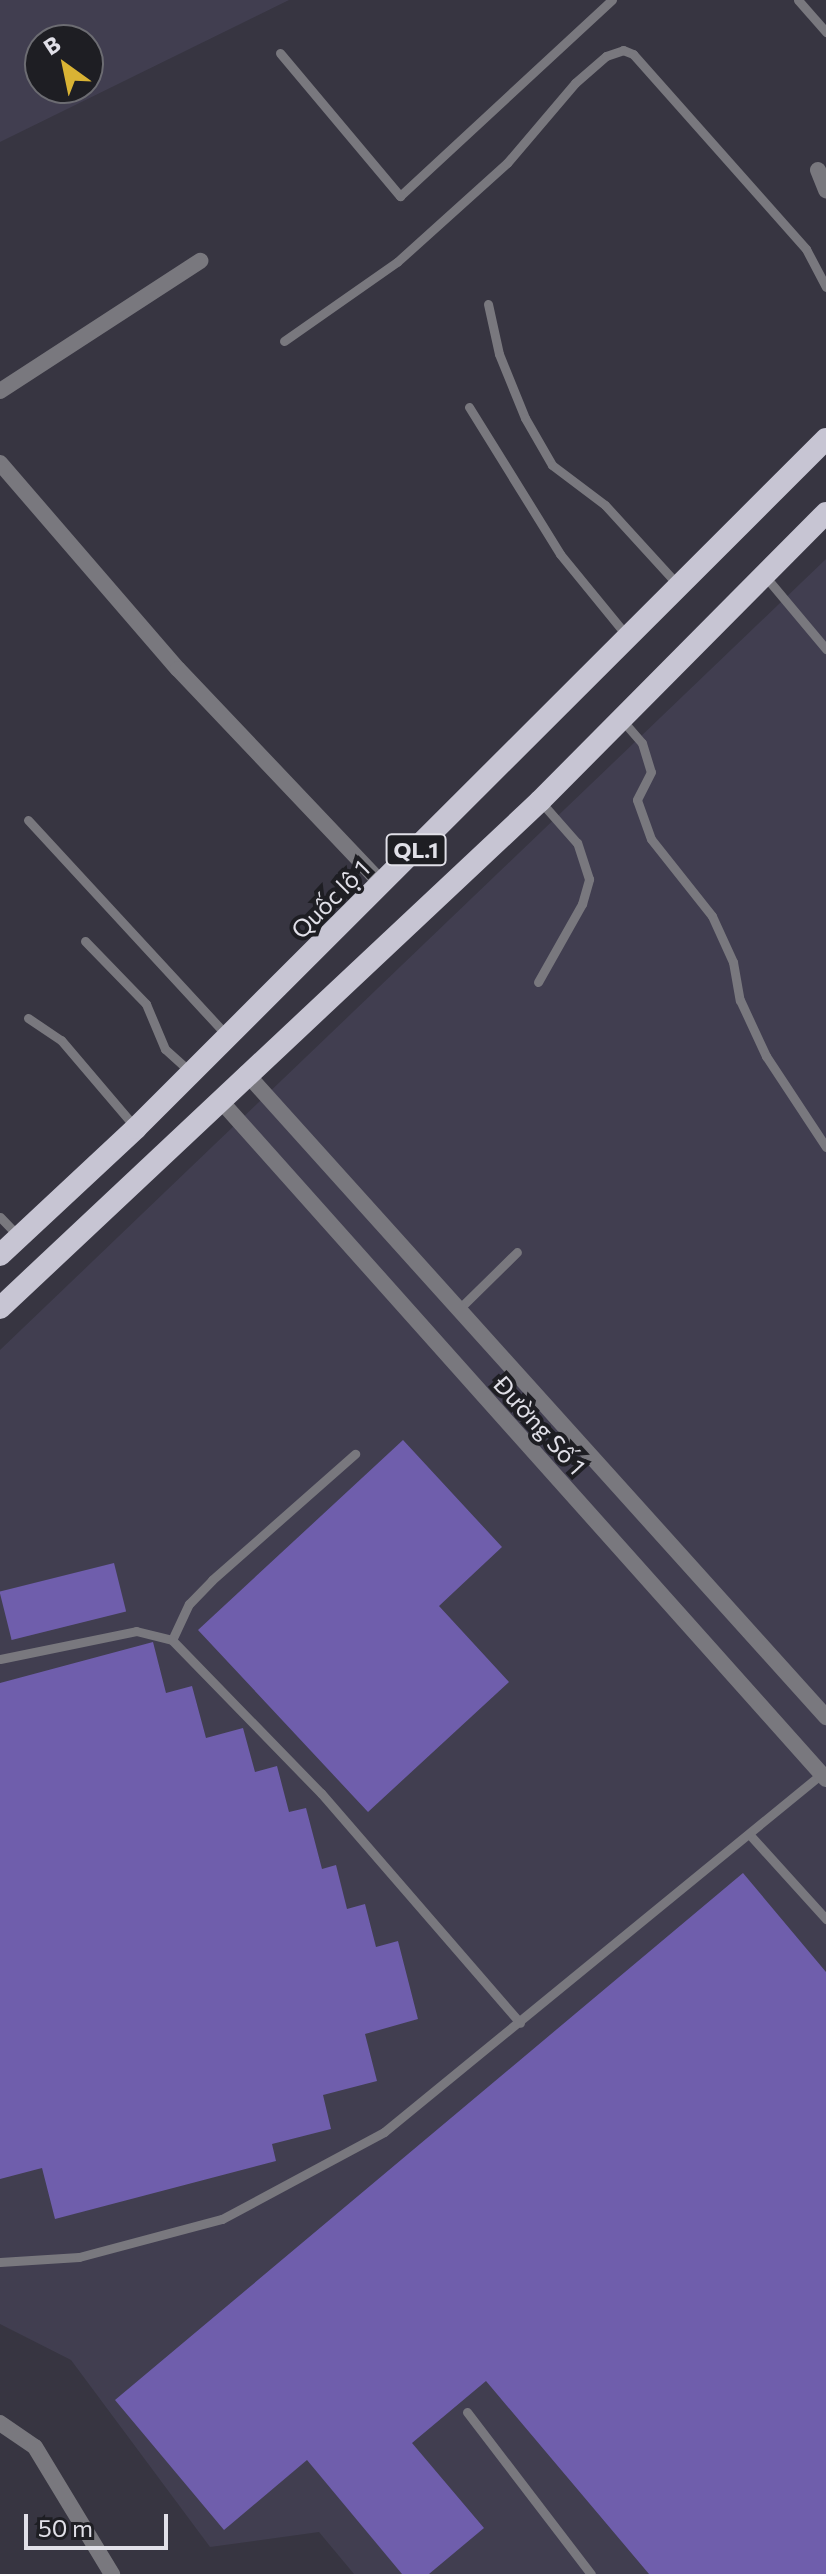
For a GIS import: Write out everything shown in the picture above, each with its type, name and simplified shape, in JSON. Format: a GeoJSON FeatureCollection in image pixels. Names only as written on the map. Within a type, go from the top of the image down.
{"type":"FeatureCollection","features":[{"type":"Feature","properties":{"kind":"highway","name":"Quốc lộ 1"},"geometry":{"type":"LineString","coordinates":[[0,1255],[192,1073],[826,439]]}},
{"type":"Feature","properties":{"kind":"highway","name":"QL.1"},"geometry":{"type":"LineString","coordinates":[[0,1308],[246,1073],[540,801],[826,513]]}},
{"type":"Feature","properties":{"kind":"highway"},"geometry":{"type":"LineString","coordinates":[[223,1042],[246,1073]]}},
{"type":"Feature","properties":{"kind":"highway"},"geometry":{"type":"LineString","coordinates":[[192,1073],[220,1100]]}},
{"type":"Feature","properties":{"kind":"street"},"geometry":{"type":"LineString","coordinates":[[818,170],[826,190]]}},
{"type":"Feature","properties":{"kind":"street"},"geometry":{"type":"LineString","coordinates":[[0,391],[200,261]]}},
{"type":"Feature","properties":{"kind":"street"},"geometry":{"type":"LineString","coordinates":[[0,463],[178,669],[382,884]]}},
{"type":"Feature","properties":{"kind":"street","name":"Đường Số 1"},"geometry":{"type":"LineString","coordinates":[[246,1073],[457,1311],[826,1717]]}},
{"type":"Feature","properties":{"kind":"street","name":"Đường Số 1"},"geometry":{"type":"LineString","coordinates":[[220,1100],[824,1775]]}},
{"type":"Feature","properties":{"kind":"street"},"geometry":{"type":"LineString","coordinates":[[0,2423],[35,2447],[112,2574]]}},
{"type":"Feature","properties":{"kind":"lane"},"geometry":{"type":"LineString","coordinates":[[280,53],[400,196],[612,0]]}},
{"type":"Feature","properties":{"kind":"lane"},"geometry":{"type":"LineString","coordinates":[[798,0],[826,32]]}},
{"type":"Feature","properties":{"kind":"lane"},"geometry":{"type":"LineString","coordinates":[[284,341],[397,262],[507,163],[575,83],[606,56],[623,50],[633,54],[806,249],[826,287]]}},
{"type":"Feature","properties":{"kind":"lane"},"geometry":{"type":"LineString","coordinates":[[488,304],[499,354],[525,418],[552,465],[605,505],[681,587]]}},
{"type":"Feature","properties":{"kind":"lane"},"geometry":{"type":"LineString","coordinates":[[469,407],[560,554],[629,639]]}},
{"type":"Feature","properties":{"kind":"lane"},"geometry":{"type":"LineString","coordinates":[[764,575],[826,649]]}},
{"type":"Feature","properties":{"kind":"lane"},"geometry":{"type":"LineString","coordinates":[[621,719],[642,743],[651,772],[637,800],[651,839],[712,916],[733,962],[740,1000],[766,1056],[826,1147]]}},
{"type":"Feature","properties":{"kind":"lane"},"geometry":{"type":"LineString","coordinates":[[538,982],[582,904],[589,879],[577,843],[540,801]]}},
{"type":"Feature","properties":{"kind":"lane"},"geometry":{"type":"LineString","coordinates":[[28,820],[223,1042]]}},
{"type":"Feature","properties":{"kind":"lane"},"geometry":{"type":"LineString","coordinates":[[85,941],[146,1004],[165,1049],[192,1073]]}},
{"type":"Feature","properties":{"kind":"lane"},"geometry":{"type":"LineString","coordinates":[[28,1018],[61,1040],[136,1128]]}},
{"type":"Feature","properties":{"kind":"lane"},"geometry":{"type":"LineString","coordinates":[[0,1217],[19,1237]]}},
{"type":"Feature","properties":{"kind":"lane"},"geometry":{"type":"LineString","coordinates":[[457,1311],[517,1252]]}},
{"type":"Feature","properties":{"kind":"lane"},"geometry":{"type":"LineString","coordinates":[[172,1640],[189,1604],[212,1580],[355,1454]]}},
{"type":"Feature","properties":{"kind":"lane"},"geometry":{"type":"LineString","coordinates":[[0,1659],[136,1631],[172,1640],[321,1793],[520,2023]]}},
{"type":"Feature","properties":{"kind":"lane"},"geometry":{"type":"LineString","coordinates":[[0,2262],[79,2257],[222,2219],[384,2132],[824,1775]]}},
{"type":"Feature","properties":{"kind":"lane"},"geometry":{"type":"LineString","coordinates":[[749,1834],[826,1919]]}},
{"type":"Feature","properties":{"kind":"lane"},"geometry":{"type":"LineString","coordinates":[[467,2412],[591,2574]]}},
{"type":"Feature","properties":{"kind":"shaded area"},"geometry":{"type":"Polygon","coordinates":[[[0,0],[289,0],[104,91],[104,24],[24,24],[24,104],[77,104],[0,142],[0,0]]]}},
{"type":"Feature","properties":{"kind":"shaded area"},"geometry":{"type":"Polygon","coordinates":[[[826,559],[826,2574],[354,2574],[319,2532],[210,2547],[71,2360],[0,2324],[0,1350],[826,559]]]}},
{"type":"Feature","properties":{"kind":"building"},"geometry":{"type":"Polygon","coordinates":[[[403,1440],[502,1547],[439,1606],[509,1682],[368,1812],[198,1630],[403,1440]]]}},
{"type":"Feature","properties":{"kind":"building"},"geometry":{"type":"Polygon","coordinates":[[[114,1563],[126,1612],[12,1640],[0,1591],[114,1563]]]}},
{"type":"Feature","properties":{"kind":"building"},"geometry":{"type":"Polygon","coordinates":[[[153,1642],[166,1693],[192,1686],[206,1738],[243,1728],[255,1772],[277,1766],[289,1812],[306,1808],[322,1869],[336,1865],[347,1909],[365,1904],[376,1947],[398,1941],[418,2019],[365,2034],[377,2081],[323,2095],[331,2129],[272,2144],[276,2161],[55,2219],[42,2168],[0,2179],[0,1683],[153,1642]]]}},
{"type":"Feature","properties":{"kind":"building"},"geometry":{"type":"Polygon","coordinates":[[[743,1873],[826,1972],[826,2574],[649,2574],[486,2381],[412,2443],[484,2528],[429,2574],[402,2574],[307,2460],[224,2530],[115,2400],[743,1873]]]}}]}
